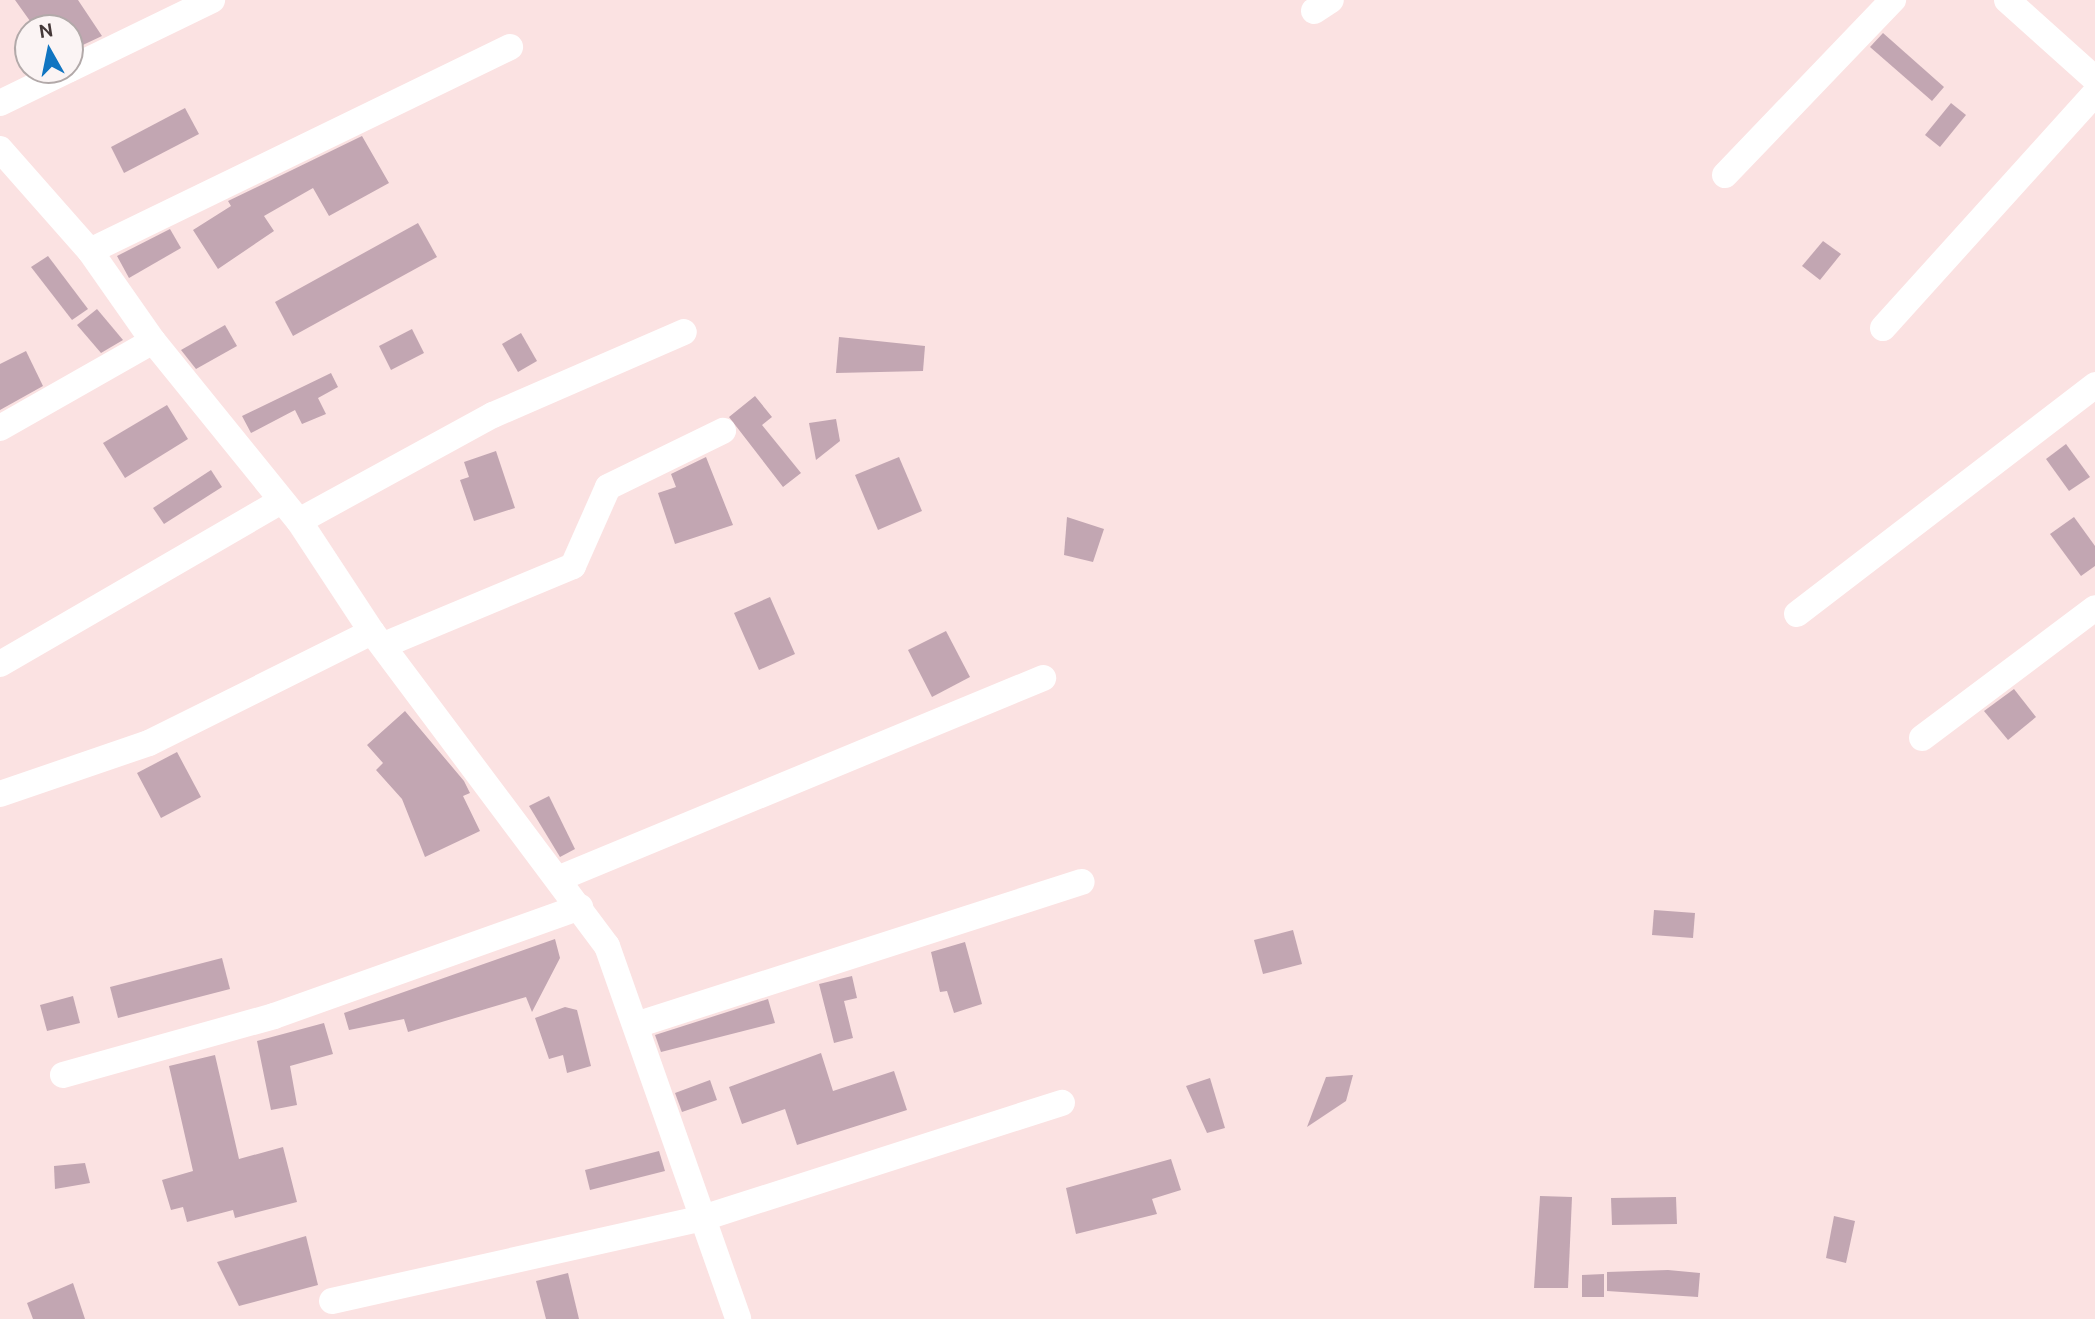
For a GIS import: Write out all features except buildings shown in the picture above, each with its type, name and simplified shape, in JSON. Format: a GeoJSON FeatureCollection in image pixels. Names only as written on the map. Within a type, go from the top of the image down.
{"type":"FeatureCollection","features":[{"type":"Feature","properties":{"kind":"street"},"geometry":{"type":"LineString","coordinates":[[84,63],[212,0]]}},
{"type":"Feature","properties":{"kind":"street"},"geometry":{"type":"LineString","coordinates":[[1724,175],[1893,0]]}},
{"type":"Feature","properties":{"kind":"street"},"geometry":{"type":"LineString","coordinates":[[2007,0],[2089,63]]}},
{"type":"Feature","properties":{"kind":"street"},"geometry":{"type":"LineString","coordinates":[[90,251],[510,47]]}},
{"type":"Feature","properties":{"kind":"street"},"geometry":{"type":"LineString","coordinates":[[0,103],[40,84]]}},
{"type":"Feature","properties":{"kind":"street"},"geometry":{"type":"LineString","coordinates":[[1883,328],[2095,93]]}},
{"type":"Feature","properties":{"kind":"street"},"geometry":{"type":"LineString","coordinates":[[0,149],[90,251],[153,341],[290,511],[378,638],[560,878],[607,946],[738,1319]]}},
{"type":"Feature","properties":{"kind":"street"},"geometry":{"type":"LineString","coordinates":[[0,664],[290,511],[493,415],[684,332]]}},
{"type":"Feature","properties":{"kind":"street"},"geometry":{"type":"LineString","coordinates":[[0,428],[153,341]]}},
{"type":"Feature","properties":{"kind":"street"},"geometry":{"type":"LineString","coordinates":[[1797,614],[2095,385]]}},
{"type":"Feature","properties":{"kind":"street"},"geometry":{"type":"LineString","coordinates":[[0,794],[149,743],[378,638],[573,566],[608,487],[723,431]]}},
{"type":"Feature","properties":{"kind":"street"},"geometry":{"type":"LineString","coordinates":[[1922,738],[2095,608]]}},
{"type":"Feature","properties":{"kind":"street"},"geometry":{"type":"LineString","coordinates":[[560,878],[1043,678]]}},
{"type":"Feature","properties":{"kind":"street"},"geometry":{"type":"LineString","coordinates":[[636,1025],[1082,882]]}},
{"type":"Feature","properties":{"kind":"street"},"geometry":{"type":"LineString","coordinates":[[63,1075],[274,1016],[580,907]]}},
{"type":"Feature","properties":{"kind":"street"},"geometry":{"type":"LineString","coordinates":[[332,1301],[703,1219],[1062,1103]]}}]}
